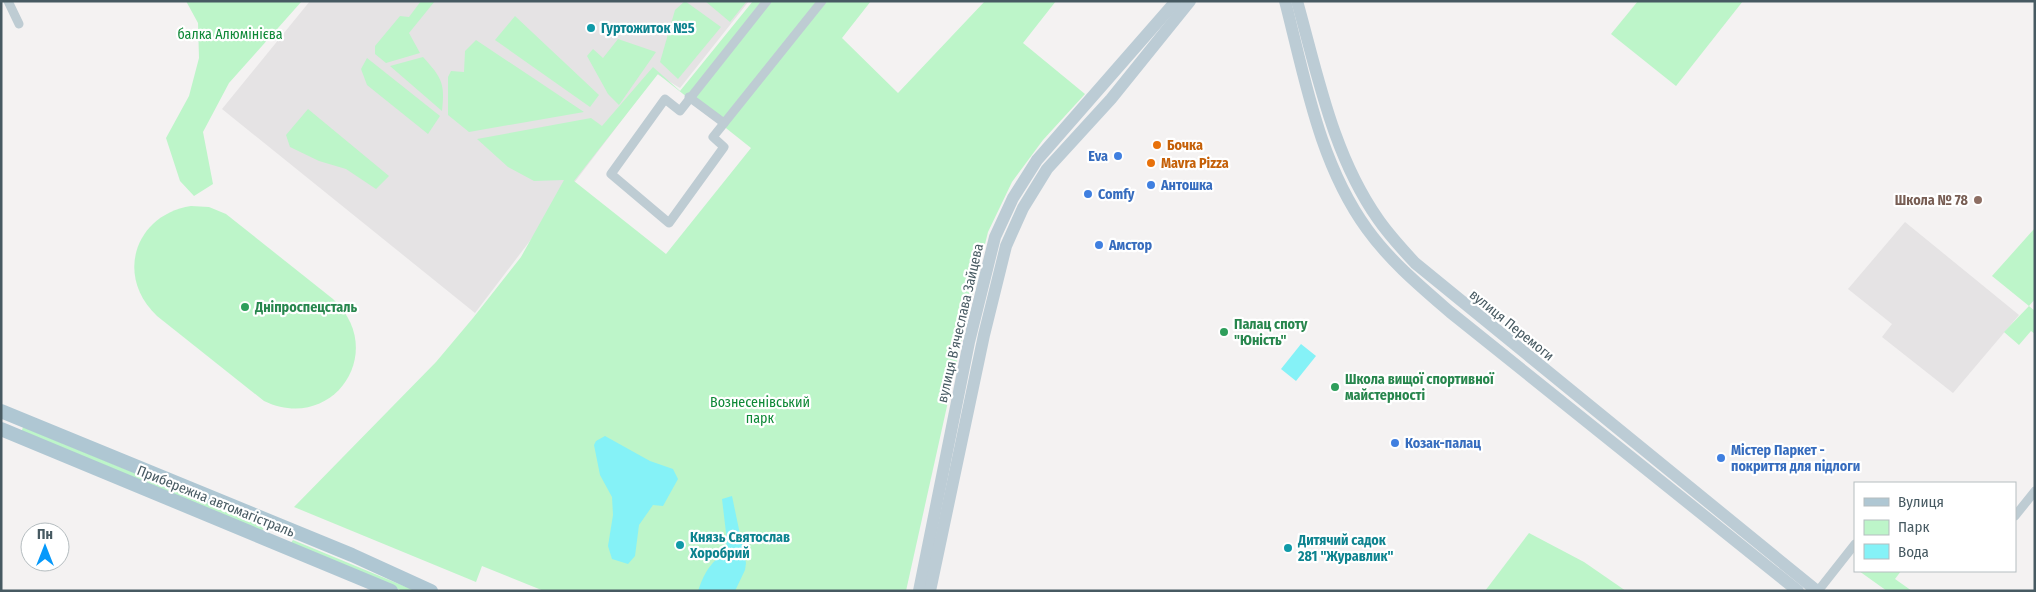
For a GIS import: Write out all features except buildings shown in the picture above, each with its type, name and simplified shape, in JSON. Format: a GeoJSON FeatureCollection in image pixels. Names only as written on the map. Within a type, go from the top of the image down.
{"type":"FeatureCollection","features":[{"type":"Feature","properties":{"kind":"main road","name":"вулиця Вʼячеслава Зайцева"},"geometry":{"type":"LineString","coordinates":[[919,591],[969,342],[995,237],[1013,198],[1037,160],[1176,1]]}},
{"type":"Feature","properties":{"kind":"main road","name":"вулиця Вʼячеслава Зайцева"},"geometry":{"type":"LineString","coordinates":[[930,591],[994,286],[1006,246],[1023,208],[1047,169],[1111,99],[1190,1]]}},
{"type":"Feature","properties":{"kind":"main road","name":"вулиця Перемоги"},"geometry":{"type":"LineString","coordinates":[[1285,1],[1327,153],[1340,185],[1359,218],[1375,239],[1407,274],[1450,312],[1798,591]]}},
{"type":"Feature","properties":{"kind":"main road","name":"вулиця Перемоги"},"geometry":{"type":"LineString","coordinates":[[1297,1],[1331,125],[1350,168],[1373,210],[1388,232],[1415,263],[1442,288],[1817,591]]}},
{"type":"Feature","properties":{"kind":"main road"},"geometry":{"type":"LineString","coordinates":[[1359,218],[1369,219],[1373,210]]}},
{"type":"Feature","properties":{"kind":"main road"},"geometry":{"type":"LineString","coordinates":[[1375,239],[1378,233],[1388,232]]}},
{"type":"Feature","properties":{"kind":"main road","name":"Прибережна автомагістраль"},"geometry":{"type":"LineString","coordinates":[[1,411],[352,555],[431,591]]}},
{"type":"Feature","properties":{"kind":"main road"},"geometry":{"type":"LineString","coordinates":[[5,431],[10,422],[16,418]]}},
{"type":"Feature","properties":{"kind":"main road","name":"Прибережна автомагістраль"},"geometry":{"type":"LineString","coordinates":[[5,431],[391,591]]}},
{"type":"Feature","properties":{"kind":"main road"},"geometry":{"type":"LineString","coordinates":[[270,541],[276,538],[278,532],[271,522]]}},
{"type":"Feature","properties":{"kind":"main road"},"geometry":{"type":"LineString","coordinates":[[287,548],[286,540],[288,535],[296,533]]}},
{"type":"Feature","properties":{"kind":"street"},"geometry":{"type":"LineString","coordinates":[[8,1],[19,24]]}},
{"type":"Feature","properties":{"kind":"street"},"geometry":{"type":"LineString","coordinates":[[767,1],[689,97],[680,111],[665,99],[611,174],[669,223],[724,147],[713,137],[822,1]]}},
{"type":"Feature","properties":{"kind":"street"},"geometry":{"type":"LineString","coordinates":[[689,97],[724,123]]}},
{"type":"Feature","properties":{"kind":"street"},"geometry":{"type":"LineString","coordinates":[[2016,515],[2035,492]]}},
{"type":"Feature","properties":{"kind":"street"},"geometry":{"type":"LineString","coordinates":[[1817,591],[1854,545]]}},
{"type":"Feature","properties":{"kind":"shaded area"},"geometry":{"type":"Polygon","coordinates":[[[310,1],[749,1],[680,88],[657,74],[475,313],[222,109],[310,1]]]}},
{"type":"Feature","properties":{"kind":"shaded area"},"geometry":{"type":"Polygon","coordinates":[[[1905,222],[2019,315],[1953,393],[1882,337],[1892,324],[1848,289],[1905,222]]]}},
{"type":"Feature","properties":{"kind":"green space","name":"балка Алюмінієва"},"geometry":{"type":"Polygon","coordinates":[[[186,1],[302,1],[229,83],[203,132],[213,184],[194,196],[180,181],[166,138],[189,96],[199,58],[198,23],[186,1]]]}},
{"type":"Feature","properties":{"kind":"green space"},"geometry":{"type":"Polygon","coordinates":[[[421,1],[435,1],[409,33],[420,53],[386,63],[375,54],[375,46],[400,16],[409,17],[421,1]]]}},
{"type":"Feature","properties":{"kind":"green space"},"geometry":{"type":"Polygon","coordinates":[[[685,1],[721,27],[678,79],[660,62],[675,10],[685,1]]]}},
{"type":"Feature","properties":{"kind":"green space"},"geometry":{"type":"Polygon","coordinates":[[[705,1],[747,1],[730,22],[705,1]]]}},
{"type":"Feature","properties":{"kind":"green space","name":"Вознесенівський парк"},"geometry":{"type":"Polygon","coordinates":[[[753,1],[871,1],[842,38],[898,93],[985,1],[1056,1],[1023,43],[1085,94],[1043,140],[1012,182],[988,232],[965,325],[906,591],[544,591],[482,566],[476,582],[294,507],[436,362],[473,318],[521,257],[564,180],[534,181],[508,167],[477,139],[591,118],[602,126],[653,67],[680,91],[753,1]],[[658,74],[574,181],[666,254],[751,148],[658,74]]]}},
{"type":"Feature","properties":{"kind":"green space"},"geometry":{"type":"Polygon","coordinates":[[[1638,1],[1743,1],[1676,86],[1611,34],[1638,1]]]}},
{"type":"Feature","properties":{"kind":"green space"},"geometry":{"type":"Polygon","coordinates":[[[515,16],[599,95],[590,107],[495,40],[515,16]]]}},
{"type":"Feature","properties":{"kind":"green space"},"geometry":{"type":"Polygon","coordinates":[[[618,39],[656,52],[619,105],[608,94],[587,56],[593,49],[603,58],[618,39]]]}},
{"type":"Feature","properties":{"kind":"green space"},"geometry":{"type":"Polygon","coordinates":[[[476,40],[584,112],[469,132],[448,115],[448,77],[451,71],[464,72],[465,51],[476,40]]]}},
{"type":"Feature","properties":{"kind":"green space"},"geometry":{"type":"Polygon","coordinates":[[[423,57],[441,81],[443,94],[442,111],[390,66],[423,57]]]}},
{"type":"Feature","properties":{"kind":"green space"},"geometry":{"type":"Polygon","coordinates":[[[367,58],[440,116],[428,134],[367,85],[361,69],[367,58]]]}},
{"type":"Feature","properties":{"kind":"green space"},"geometry":{"type":"Polygon","coordinates":[[[308,109],[389,176],[376,189],[346,169],[319,161],[290,147],[286,135],[308,109]]]}},
{"type":"Feature","properties":{"kind":"green space","name":"Дніпроспецсталь"},"geometry":{"type":"Polygon","coordinates":[[[191,206],[209,207],[226,214],[333,299],[349,320],[356,342],[354,363],[345,382],[331,397],[312,406],[289,408],[264,401],[157,316],[144,300],[137,284],[134,266],[137,250],[144,234],[156,222],[171,212],[191,206]]]}},
{"type":"Feature","properties":{"kind":"green space"},"geometry":{"type":"Polygon","coordinates":[[[2035,228],[2035,299],[2029,306],[1992,276],[2035,228]]]}},
{"type":"Feature","properties":{"kind":"green space"},"geometry":{"type":"Polygon","coordinates":[[[2029,306],[2035,311],[2035,334],[2031,331],[2019,345],[2004,332],[2029,306]]]}},
{"type":"Feature","properties":{"kind":"green space"},"geometry":{"type":"Polygon","coordinates":[[[23,427],[264,526],[262,532],[21,433],[23,427]]]}},
{"type":"Feature","properties":{"kind":"green space"},"geometry":{"type":"Polygon","coordinates":[[[1529,533],[1584,562],[1626,591],[1485,591],[1529,533]]]}},
{"type":"Feature","properties":{"kind":"green space"},"geometry":{"type":"Polygon","coordinates":[[[293,540],[416,591],[403,591],[290,544],[293,540]]]}},
{"type":"Feature","properties":{"kind":"green space"},"geometry":{"type":"Polygon","coordinates":[[[1860,572],[1900,572],[1895,579],[1912,591],[1887,591],[1860,572]]]}},
{"type":"Feature","properties":{"kind":"water"},"geometry":{"type":"Polygon","coordinates":[[[1301,344],[1316,356],[1296,381],[1281,369],[1301,344]]]}},
{"type":"Feature","properties":{"kind":"water"},"geometry":{"type":"Polygon","coordinates":[[[605,436],[650,461],[673,469],[678,479],[663,506],[653,505],[639,525],[635,556],[628,564],[612,559],[608,546],[613,515],[612,497],[600,475],[594,445],[596,441],[605,436]]]}},
{"type":"Feature","properties":{"kind":"water"},"geometry":{"type":"Polygon","coordinates":[[[732,496],[746,563],[745,570],[735,591],[698,591],[702,579],[714,561],[724,553],[727,541],[722,499],[732,496]]]}},
{"type":"Feature","properties":{"kind":"place","name":"Гуртожиток №5"},"geometry":{"type":"Point","coordinates":[591,28]}},
{"type":"Feature","properties":{"kind":"place","name":"Бочка"},"geometry":{"type":"Point","coordinates":[1157,145]}},
{"type":"Feature","properties":{"kind":"place","name":"Eva"},"geometry":{"type":"Point","coordinates":[1118,156]}},
{"type":"Feature","properties":{"kind":"place","name":"Mavra Pizza"},"geometry":{"type":"Point","coordinates":[1151,163]}},
{"type":"Feature","properties":{"kind":"place","name":"Антошка"},"geometry":{"type":"Point","coordinates":[1151,185]}},
{"type":"Feature","properties":{"kind":"place","name":"Comfy"},"geometry":{"type":"Point","coordinates":[1088,194]}},
{"type":"Feature","properties":{"kind":"place","name":"Школа № 78"},"geometry":{"type":"Point","coordinates":[1978,200]}},
{"type":"Feature","properties":{"kind":"place","name":"Амстор"},"geometry":{"type":"Point","coordinates":[1099,245]}},
{"type":"Feature","properties":{"kind":"place","name":"Дніпроспецсталь"},"geometry":{"type":"Point","coordinates":[245,307]}},
{"type":"Feature","properties":{"kind":"place","name":"Палац споту \"Юність\""},"geometry":{"type":"Point","coordinates":[1224,332]}},
{"type":"Feature","properties":{"kind":"place","name":"Школа вищої спортивної майстерності"},"geometry":{"type":"Point","coordinates":[1335,387]}},
{"type":"Feature","properties":{"kind":"place","name":"Козак-палац"},"geometry":{"type":"Point","coordinates":[1395,443]}},
{"type":"Feature","properties":{"kind":"place","name":"Містер Паркет - покриття для підлоги"},"geometry":{"type":"Point","coordinates":[1721,458]}},
{"type":"Feature","properties":{"kind":"place","name":"Князь Святослав Хоробрий"},"geometry":{"type":"Point","coordinates":[680,545]}},
{"type":"Feature","properties":{"kind":"place","name":"Дитячий садок 281 \"Журавлик\""},"geometry":{"type":"Point","coordinates":[1288,548]}}]}
